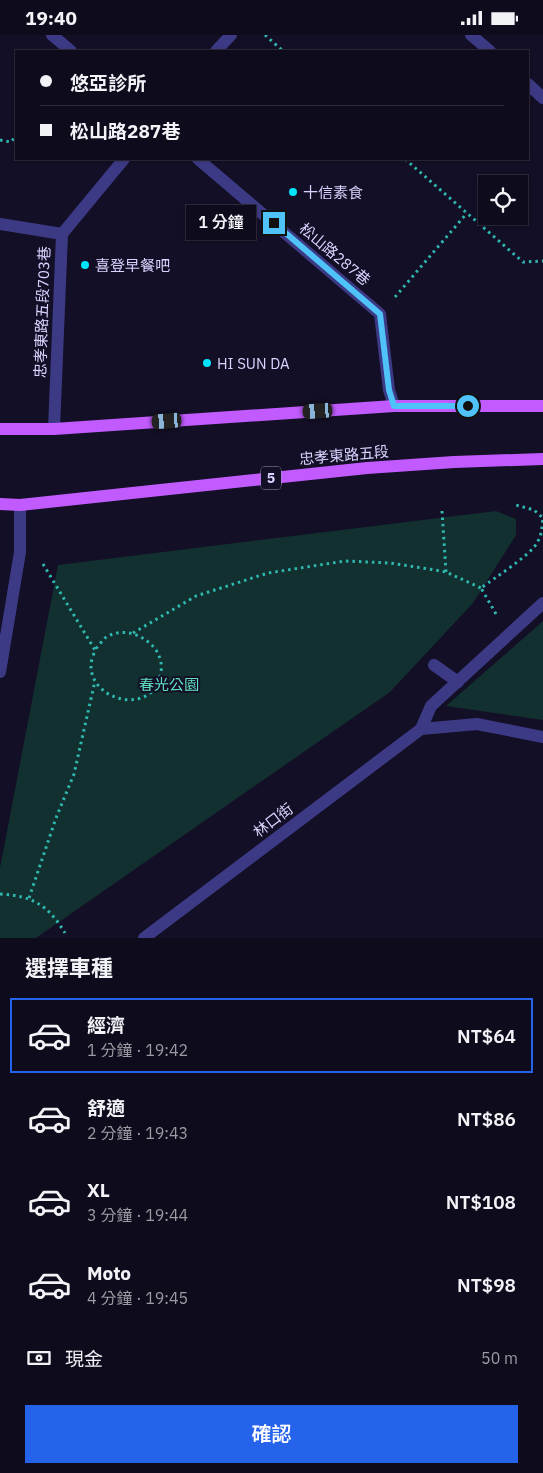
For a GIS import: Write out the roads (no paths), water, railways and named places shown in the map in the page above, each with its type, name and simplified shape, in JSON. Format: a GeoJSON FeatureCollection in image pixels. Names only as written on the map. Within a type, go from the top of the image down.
{"type":"FeatureCollection","features":[{"type":"Feature","properties":{"kind":"main road"},"geometry":{"type":"LineString","coordinates":[[0,429],[54,429],[394,406],[543,406]]}},
{"type":"Feature","properties":{"kind":"main road","name":"忠孝東路五段"},"geometry":{"type":"LineString","coordinates":[[0,504],[20,505],[367,468],[454,462],[543,459]]}},
{"type":"Feature","properties":{"kind":"street"},"geometry":{"type":"LineString","coordinates":[[52,35],[70,50]]}},
{"type":"Feature","properties":{"kind":"street"},"geometry":{"type":"LineString","coordinates":[[217,50],[231,35]]}},
{"type":"Feature","properties":{"kind":"street"},"geometry":{"type":"LineString","coordinates":[[471,35],[489,50]]}},
{"type":"Feature","properties":{"kind":"street"},"geometry":{"type":"LineString","coordinates":[[529,85],[543,98]]}},
{"type":"Feature","properties":{"kind":"street","name":"忠孝東路五段703巷"},"geometry":{"type":"LineString","coordinates":[[54,429],[62,234],[123,160]]}},
{"type":"Feature","properties":{"kind":"street","name":"松山路287巷"},"geometry":{"type":"LineString","coordinates":[[199,160],[380,314],[389,390],[394,406]]}},
{"type":"Feature","properties":{"kind":"street"},"geometry":{"type":"LineString","coordinates":[[0,224],[62,234]]}},
{"type":"Feature","properties":{"kind":"street"},"geometry":{"type":"LineString","coordinates":[[0,672],[20,552],[20,505]]}},
{"type":"Feature","properties":{"kind":"street","name":"林口街"},"geometry":{"type":"LineString","coordinates":[[144,938],[421,729],[431,706],[543,603]]}},
{"type":"Feature","properties":{"kind":"street"},"geometry":{"type":"LineString","coordinates":[[434,665],[458,682]]}},
{"type":"Feature","properties":{"kind":"street"},"geometry":{"type":"LineString","coordinates":[[421,729],[477,724],[543,737]]}},
{"type":"Feature","properties":{"kind":"place","name":"十信素食"},"geometry":{"type":"Point","coordinates":[293,192]}},
{"type":"Feature","properties":{"kind":"place","name":"喜登早餐吧"},"geometry":{"type":"Point","coordinates":[85,265]}},
{"type":"Feature","properties":{"kind":"place","name":"HI SUN DA"},"geometry":{"type":"Point","coordinates":[207,363]}},
{"type":"Feature","properties":{"kind":"park label","name":"春光公園"},"geometry":{"type":"Point","coordinates":[169,684]}}]}
